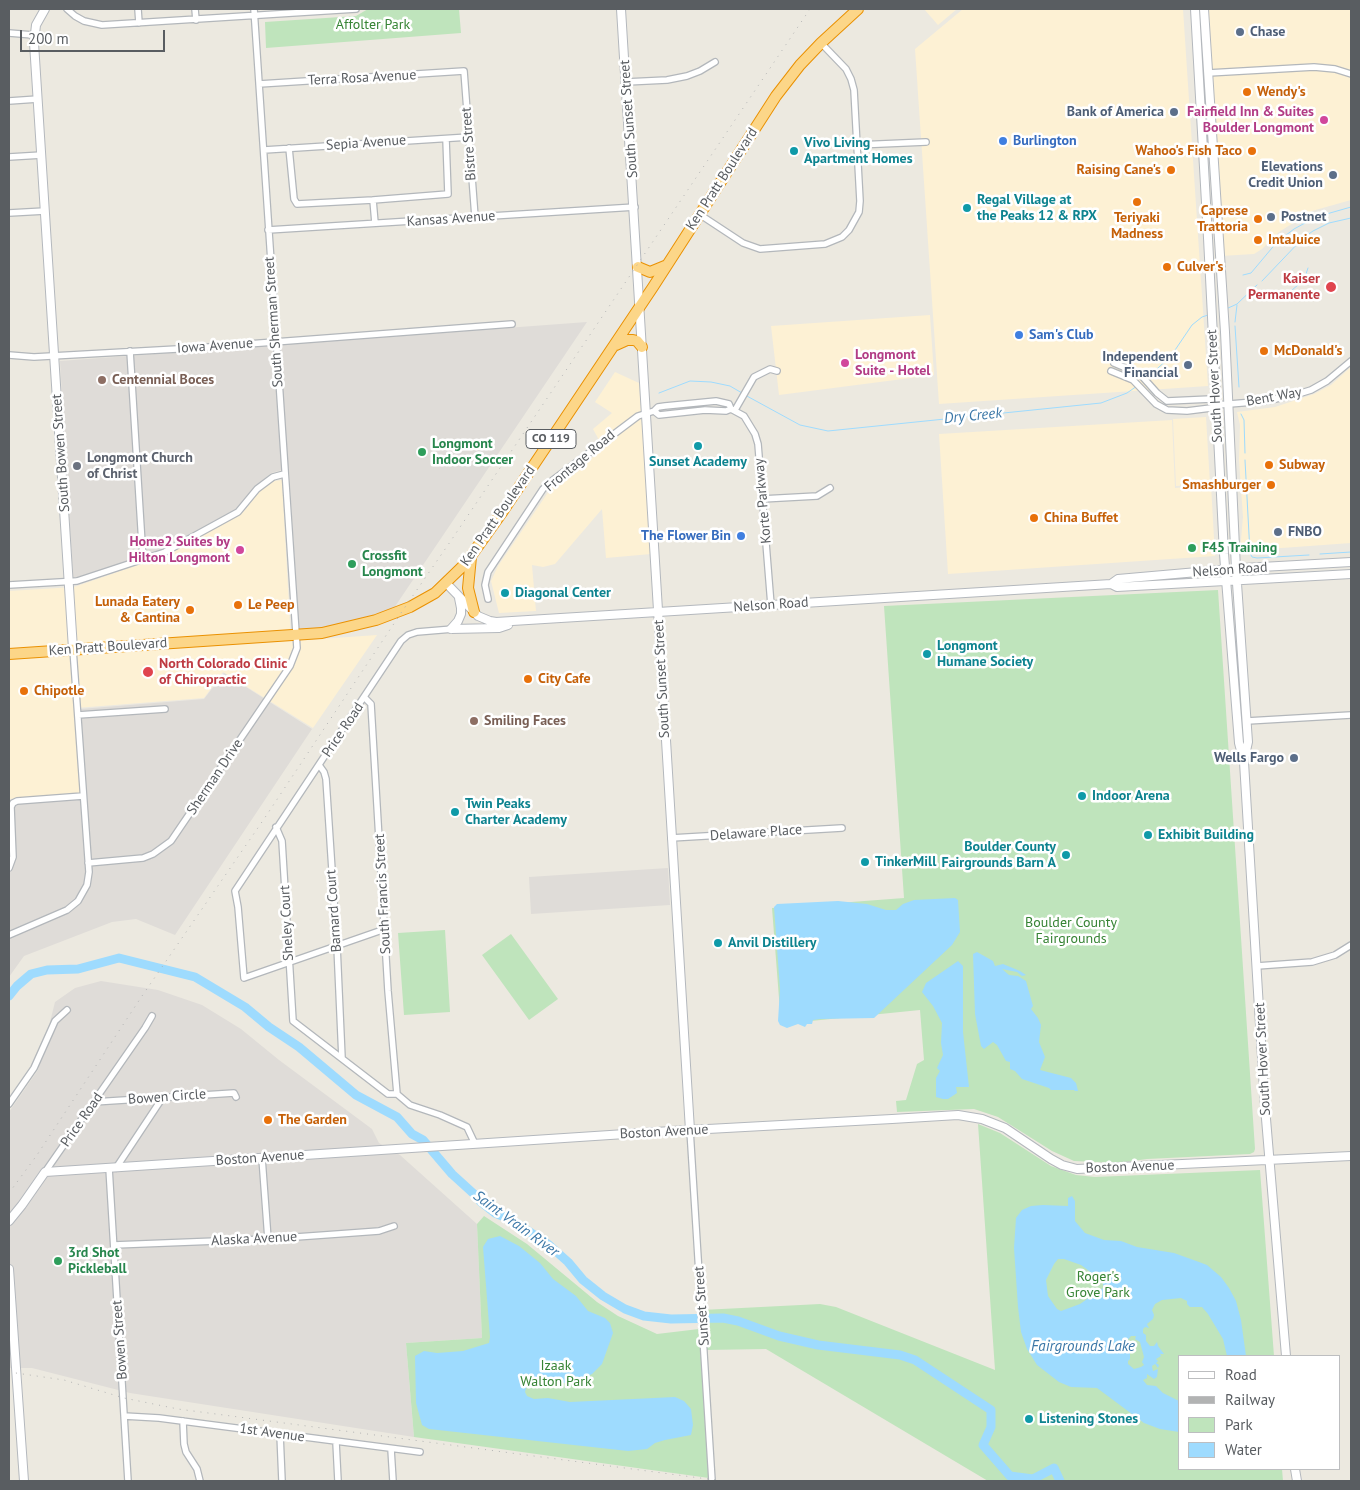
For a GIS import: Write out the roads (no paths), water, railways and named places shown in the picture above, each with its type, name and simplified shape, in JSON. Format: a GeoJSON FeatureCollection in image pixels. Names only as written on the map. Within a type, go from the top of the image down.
{"type":"FeatureCollection","features":[{"type":"Feature","properties":{"kind":"highway","name":"Ken Pratt Boulevard"},"geometry":{"type":"LineString","coordinates":[[9,654],[73,648],[296,635],[342,629],[376,620],[423,600],[446,583],[471,556],[613,347],[776,96],[800,65],[858,9]]}},
{"type":"Feature","properties":{"kind":"highway"},"geometry":{"type":"LineString","coordinates":[[638,267],[650,272],[668,264]]}},
{"type":"Feature","properties":{"kind":"highway"},"geometry":{"type":"LineString","coordinates":[[613,347],[627,340],[637,342],[642,347]]}},
{"type":"Feature","properties":{"kind":"highway"},"geometry":{"type":"LineString","coordinates":[[471,556],[468,588],[474,612]]}},
{"type":"Feature","properties":{"kind":"main road","name":"South Bowen Street"},"geometry":{"type":"LineString","coordinates":[[45,9],[33,35],[73,648]]}},
{"type":"Feature","properties":{"kind":"main road","name":"South Sunset Street"},"geometry":{"type":"LineString","coordinates":[[621,9],[636,228],[639,308],[650,412],[658,612],[690,1130]]}},
{"type":"Feature","properties":{"kind":"main road","name":"South Hover Street"},"geometry":{"type":"LineString","coordinates":[[1194,9],[1225,570],[1238,743],[1244,762],[1269,1161],[1286,1355]]}},
{"type":"Feature","properties":{"kind":"main road","name":"South Hover Street"},"geometry":{"type":"LineString","coordinates":[[1204,9],[1224,312],[1236,569],[1247,721],[1248,742],[1244,762]]}},
{"type":"Feature","properties":{"kind":"main road"},"geometry":{"type":"LineString","coordinates":[[1198,74],[1208,73]]}},
{"type":"Feature","properties":{"kind":"main road","name":"South Sunset Street"},"geometry":{"type":"LineString","coordinates":[[636,228],[637,255]]}},
{"type":"Feature","properties":{"kind":"main road","name":"Nelson Road"},"geometry":{"type":"LineString","coordinates":[[1111,584],[1118,579],[1351,562]]}},
{"type":"Feature","properties":{"kind":"main road"},"geometry":{"type":"LineString","coordinates":[[1330,575],[1351,568]]}},
{"type":"Feature","properties":{"kind":"main road","name":"Nelson Road"},"geometry":{"type":"LineString","coordinates":[[446,583],[474,612],[484,619],[496,622],[1111,584],[1117,587],[1351,574]]}},
{"type":"Feature","properties":{"kind":"main road"},"geometry":{"type":"LineString","coordinates":[[451,630],[461,614],[461,604],[458,596]]}},
{"type":"Feature","properties":{"kind":"main road"},"geometry":{"type":"LineString","coordinates":[[451,630],[499,628],[517,621]]}},
{"type":"Feature","properties":{"kind":"main road"},"geometry":{"type":"LineString","coordinates":[[1237,722],[1247,721]]}},
{"type":"Feature","properties":{"kind":"main road","name":"Boston Avenue"},"geometry":{"type":"LineString","coordinates":[[46,1172],[690,1130],[876,1119],[970,1116],[994,1123],[1051,1159],[1062,1165],[1077,1169],[1351,1156]]}},
{"type":"Feature","properties":{"kind":"main road","name":"Price Road"},"geometry":{"type":"LineString","coordinates":[[9,1221],[46,1172]]}},
{"type":"Feature","properties":{"kind":"main road"},"geometry":{"type":"LineString","coordinates":[[9,1269],[24,1481]]}},
{"type":"Feature","properties":{"kind":"street"},"geometry":{"type":"LineString","coordinates":[[67,9],[75,16],[93,24],[196,20],[312,10],[356,9]]}},
{"type":"Feature","properties":{"kind":"street"},"geometry":{"type":"LineString","coordinates":[[138,9],[140,23]]}},
{"type":"Feature","properties":{"kind":"street"},"geometry":{"type":"LineString","coordinates":[[195,9],[196,20]]}},
{"type":"Feature","properties":{"kind":"street","name":"South Sherman Street"},"geometry":{"type":"LineString","coordinates":[[254,9],[296,635]]}},
{"type":"Feature","properties":{"kind":"street"},"geometry":{"type":"LineString","coordinates":[[9,34],[33,35]]}},
{"type":"Feature","properties":{"kind":"street"},"geometry":{"type":"LineString","coordinates":[[699,214],[744,243],[760,249],[825,244],[835,241],[850,230],[859,212],[860,201],[854,90],[846,69],[821,43]]}},
{"type":"Feature","properties":{"kind":"street"},"geometry":{"type":"LineString","coordinates":[[626,82],[667,80],[688,76],[715,62]]}},
{"type":"Feature","properties":{"kind":"street"},"geometry":{"type":"LineString","coordinates":[[1208,73],[1316,67],[1335,69],[1351,74]]}},
{"type":"Feature","properties":{"kind":"street","name":"Terra Rosa Avenue"},"geometry":{"type":"LineString","coordinates":[[259,84],[464,71]]}},
{"type":"Feature","properties":{"kind":"street","name":"Bistre Street"},"geometry":{"type":"LineString","coordinates":[[464,71],[475,217]]}},
{"type":"Feature","properties":{"kind":"street"},"geometry":{"type":"LineString","coordinates":[[9,101],[38,99]]}},
{"type":"Feature","properties":{"kind":"street","name":"Sepia Avenue"},"geometry":{"type":"LineString","coordinates":[[264,150],[469,137]]}},
{"type":"Feature","properties":{"kind":"street"},"geometry":{"type":"LineString","coordinates":[[289,148],[294,199],[297,204],[373,200],[448,194],[446,139]]}},
{"type":"Feature","properties":{"kind":"street"},"geometry":{"type":"LineString","coordinates":[[857,145],[926,142]]}},
{"type":"Feature","properties":{"kind":"street"},"geometry":{"type":"LineString","coordinates":[[9,157],[42,155]]}},
{"type":"Feature","properties":{"kind":"street"},"geometry":{"type":"LineString","coordinates":[[373,200],[375,223]]}},
{"type":"Feature","properties":{"kind":"street","name":"Kansas Avenue"},"geometry":{"type":"LineString","coordinates":[[268,230],[634,207]]}},
{"type":"Feature","properties":{"kind":"street"},"geometry":{"type":"LineString","coordinates":[[9,213],[45,211]]}},
{"type":"Feature","properties":{"kind":"street","name":"Iowa Avenue"},"geometry":{"type":"LineString","coordinates":[[9,355],[54,356],[276,342],[512,324]]}},
{"type":"Feature","properties":{"kind":"street"},"geometry":{"type":"LineString","coordinates":[[130,351],[143,560]]}},
{"type":"Feature","properties":{"kind":"street","name":"Bent Way"},"geometry":{"type":"LineString","coordinates":[[1111,371],[1134,380],[1156,404],[1166,410],[1187,411],[1211,408],[1216,404],[1266,401],[1303,393],[1331,378],[1351,361]]}},
{"type":"Feature","properties":{"kind":"street","name":"Bent Way"},"geometry":{"type":"LineString","coordinates":[[1114,363],[1140,374],[1167,401],[1211,399],[1216,404]]}},
{"type":"Feature","properties":{"kind":"street"},"geometry":{"type":"LineString","coordinates":[[650,412],[659,415],[733,409],[754,377],[770,369],[776,371]]}},
{"type":"Feature","properties":{"kind":"street","name":"Korte Parkway"},"geometry":{"type":"LineString","coordinates":[[650,412],[658,407],[716,401],[728,404],[750,424],[758,444],[771,605]]}},
{"type":"Feature","properties":{"kind":"street","name":"Frontage Road"},"geometry":{"type":"LineString","coordinates":[[488,598],[485,584],[488,572],[546,487],[626,424],[650,412]]}},
{"type":"Feature","properties":{"kind":"street"},"geometry":{"type":"LineString","coordinates":[[9,585],[77,581],[166,552],[238,512],[257,489],[273,477],[284,474]]}},
{"type":"Feature","properties":{"kind":"street"},"geometry":{"type":"LineString","coordinates":[[762,499],[817,496],[830,488]]}},
{"type":"Feature","properties":{"kind":"street","name":"Price Road"},"geometry":{"type":"LineString","coordinates":[[290,962],[244,978],[235,891],[404,638],[417,632],[451,630],[473,626],[484,619]]}},
{"type":"Feature","properties":{"kind":"street","name":"Sherman Drive"},"geometry":{"type":"LineString","coordinates":[[88,863],[143,858],[153,854],[171,841],[290,666],[297,648],[296,635]]}},
{"type":"Feature","properties":{"kind":"street","name":"South Bowen Street"},"geometry":{"type":"LineString","coordinates":[[9,935],[66,910],[80,898],[89,877],[73,648]]}},
{"type":"Feature","properties":{"kind":"street","name":"South Francis Street"},"geometry":{"type":"LineString","coordinates":[[364,697],[372,704],[397,1094]]}},
{"type":"Feature","properties":{"kind":"street"},"geometry":{"type":"LineString","coordinates":[[78,715],[165,709]]}},
{"type":"Feature","properties":{"kind":"street"},"geometry":{"type":"LineString","coordinates":[[1247,721],[1351,715]]}},
{"type":"Feature","properties":{"kind":"street","name":"Barnard Court"},"geometry":{"type":"LineString","coordinates":[[319,766],[324,772],[326,779],[342,1058]]}},
{"type":"Feature","properties":{"kind":"street"},"geometry":{"type":"LineString","coordinates":[[9,868],[13,857],[11,807],[13,803],[17,801],[84,796]]}},
{"type":"Feature","properties":{"kind":"street","name":"Sheley Court"},"geometry":{"type":"LineString","coordinates":[[276,827],[282,841],[293,1021],[342,1058]]}},
{"type":"Feature","properties":{"kind":"street","name":"Delaware Place"},"geometry":{"type":"LineString","coordinates":[[671,838],[842,828]]}},
{"type":"Feature","properties":{"kind":"street"},"geometry":{"type":"LineString","coordinates":[[290,962],[385,929]]}},
{"type":"Feature","properties":{"kind":"street"},"geometry":{"type":"LineString","coordinates":[[1257,966],[1312,962],[1335,955],[1351,945]]}},
{"type":"Feature","properties":{"kind":"street"},"geometry":{"type":"LineString","coordinates":[[9,1104],[34,1068],[55,1021],[68,1010]]}},
{"type":"Feature","properties":{"kind":"street","name":"Price Road"},"geometry":{"type":"LineString","coordinates":[[46,1172],[152,1016]]}},
{"type":"Feature","properties":{"kind":"street"},"geometry":{"type":"LineString","coordinates":[[342,1058],[388,1094],[397,1094],[410,1105],[467,1127],[475,1144]]}},
{"type":"Feature","properties":{"kind":"street","name":"Bowen Circle"},"geometry":{"type":"LineString","coordinates":[[94,1102],[234,1093],[236,1097]]}},
{"type":"Feature","properties":{"kind":"street"},"geometry":{"type":"LineString","coordinates":[[112,1168],[163,1098]]}},
{"type":"Feature","properties":{"kind":"street","name":"Sunset Street"},"geometry":{"type":"LineString","coordinates":[[690,1130],[712,1481]]}},
{"type":"Feature","properties":{"kind":"street"},"geometry":{"type":"LineString","coordinates":[[262,1158],[268,1239]]}},
{"type":"Feature","properties":{"kind":"street","name":"Bowen Street"},"geometry":{"type":"LineString","coordinates":[[112,1168],[114,1244],[128,1481]]}},
{"type":"Feature","properties":{"kind":"street","name":"Alaska Avenue"},"geometry":{"type":"LineString","coordinates":[[114,1244],[268,1239],[379,1231],[387,1230],[394,1226]]}},
{"type":"Feature","properties":{"kind":"street","name":"1st Avenue"},"geometry":{"type":"LineString","coordinates":[[124,1416],[183,1421],[420,1452]]}},
{"type":"Feature","properties":{"kind":"street"},"geometry":{"type":"LineString","coordinates":[[183,1421],[186,1452],[197,1468],[200,1481]]}},
{"type":"Feature","properties":{"kind":"street"},"geometry":{"type":"LineString","coordinates":[[280,1434],[282,1481]]}},
{"type":"Feature","properties":{"kind":"street"},"geometry":{"type":"LineString","coordinates":[[336,1442],[338,1481]]}},
{"type":"Feature","properties":{"kind":"street"},"geometry":{"type":"LineString","coordinates":[[391,1449],[393,1481]]}},
{"type":"Feature","properties":{"kind":"water"},"geometry":{"type":"Polygon","coordinates":[[[955,898],[958,900],[960,932],[952,945],[874,1018],[820,1019],[813,1020],[812,1024],[807,1024],[805,1027],[798,1024],[787,1028],[780,1025],[778,1021],[780,989],[774,907],[777,904],[838,901],[867,904],[886,910],[896,910],[903,904],[914,900],[955,898]]]}},
{"type":"Feature","properties":{"kind":"water"},"geometry":{"type":"Polygon","coordinates":[[[977,952],[993,961],[995,966],[1003,964],[1026,975],[1022,976],[1017,972],[1002,969],[1009,975],[1018,976],[1026,981],[1033,1006],[1031,1009],[1041,1025],[1039,1042],[1045,1057],[1040,1070],[1071,1078],[1076,1083],[1078,1091],[1051,1090],[1022,1079],[1015,1071],[1010,1069],[1010,1062],[1006,1061],[997,1045],[993,1042],[984,1049],[981,1046],[975,1014],[973,954],[977,952]]]}},
{"type":"Feature","properties":{"kind":"water"},"geometry":{"type":"Polygon","coordinates":[[[958,961],[963,966],[963,1032],[969,1087],[956,1087],[957,1093],[948,1099],[943,1099],[936,1097],[936,1078],[940,1071],[937,1068],[943,1055],[941,1043],[942,1023],[933,1006],[922,992],[926,983],[958,961]]]}},
{"type":"Feature","properties":{"kind":"water","name":"Fairgrounds Lake"},"geometry":{"type":"Polygon","coordinates":[[[1072,1196],[1075,1201],[1075,1221],[1085,1233],[1104,1240],[1121,1241],[1137,1247],[1174,1253],[1207,1265],[1221,1277],[1236,1301],[1241,1320],[1246,1355],[1227,1355],[1223,1339],[1208,1314],[1202,1307],[1190,1307],[1187,1301],[1181,1298],[1162,1300],[1155,1304],[1152,1310],[1153,1319],[1147,1324],[1149,1328],[1145,1327],[1143,1329],[1146,1341],[1150,1346],[1154,1346],[1157,1342],[1164,1354],[1160,1354],[1161,1356],[1156,1359],[1158,1361],[1156,1363],[1159,1365],[1158,1368],[1155,1364],[1152,1366],[1153,1371],[1158,1369],[1157,1377],[1154,1379],[1147,1374],[1147,1378],[1143,1380],[1147,1385],[1156,1386],[1163,1393],[1178,1400],[1178,1432],[1160,1429],[1144,1423],[1097,1388],[1071,1387],[1059,1382],[1037,1365],[1027,1349],[1021,1332],[1018,1307],[1014,1248],[1016,1218],[1022,1210],[1031,1206],[1068,1206],[1068,1198],[1072,1196]],[[1058,1259],[1046,1280],[1048,1296],[1057,1309],[1061,1311],[1080,1304],[1103,1288],[1103,1283],[1099,1276],[1096,1276],[1081,1265],[1064,1259],[1058,1259]],[[1131,1336],[1124,1344],[1128,1345],[1130,1350],[1128,1364],[1134,1369],[1144,1365],[1140,1342],[1135,1339],[1136,1336],[1131,1336]]]}},
{"type":"Feature","properties":{"kind":"water","name":"Izaak Walton Park"},"geometry":{"type":"Polygon","coordinates":[[[500,1236],[519,1246],[540,1263],[553,1279],[576,1296],[588,1311],[605,1318],[610,1323],[613,1333],[602,1364],[592,1374],[566,1383],[556,1383],[542,1377],[534,1378],[526,1388],[527,1396],[534,1399],[548,1398],[570,1402],[675,1397],[684,1401],[691,1409],[693,1425],[691,1435],[655,1443],[647,1449],[628,1451],[429,1429],[422,1425],[416,1403],[415,1356],[424,1351],[437,1353],[463,1351],[489,1343],[483,1247],[488,1239],[500,1236]]]}},
{"type":"Feature","properties":{"kind":"waterway"},"geometry":{"type":"LineString","coordinates":[[1243,275],[1251,273],[1277,242],[1294,229],[1316,217],[1351,207]]}},
{"type":"Feature","properties":{"kind":"waterway","name":"Dry Creek"},"geometry":{"type":"LineString","coordinates":[[1262,281],[1303,238],[1329,223],[1351,218]]}},
{"type":"Feature","properties":{"kind":"waterway"},"geometry":{"type":"LineString","coordinates":[[1292,290],[1304,280],[1308,268]]}},
{"type":"Feature","properties":{"kind":"waterway","name":"Dry Creek"},"geometry":{"type":"LineString","coordinates":[[1226,309],[1237,304],[1257,285]]}},
{"type":"Feature","properties":{"kind":"waterway"},"geometry":{"type":"LineString","coordinates":[[1235,322],[1237,305]]}},
{"type":"Feature","properties":{"kind":"waterway","name":"Dry Creek"},"geometry":{"type":"LineString","coordinates":[[1146,379],[1171,356],[1192,325],[1208,315]]}},
{"type":"Feature","properties":{"kind":"waterway"},"geometry":{"type":"LineString","coordinates":[[1235,326],[1239,387]]}},
{"type":"Feature","properties":{"kind":"waterway","name":"Dry Creek"},"geometry":{"type":"LineString","coordinates":[[659,393],[690,381],[711,382],[730,386],[742,393]]}},
{"type":"Feature","properties":{"kind":"waterway","name":"Dry Creek"},"geometry":{"type":"LineString","coordinates":[[745,395],[800,425],[828,431],[1101,403],[1127,393],[1137,386]]}},
{"type":"Feature","properties":{"kind":"waterway"},"geometry":{"type":"LineString","coordinates":[[1241,414],[1244,420],[1245,453]]}},
{"type":"Feature","properties":{"kind":"waterway"},"geometry":{"type":"LineString","coordinates":[[1245,460],[1250,553],[1252,557],[1309,555]]}},
{"type":"Feature","properties":{"kind":"waterway"},"geometry":{"type":"LineString","coordinates":[[1320,554],[1351,552]]}},
{"type":"Feature","properties":{"kind":"waterway","name":"Saint Vrain River"},"geometry":{"type":"LineString","coordinates":[[9,996],[31,974],[47,970],[78,969],[119,958],[195,977],[245,1007],[269,1027],[299,1047],[356,1095],[397,1117],[412,1134],[423,1140],[452,1174],[481,1202],[495,1213],[512,1220],[549,1245],[568,1262],[583,1280],[603,1296],[625,1309],[644,1316],[671,1319],[723,1318],[738,1321],[779,1336],[818,1345],[900,1355],[915,1360],[991,1410],[991,1427],[983,1445],[1010,1476],[1033,1479],[1054,1468],[1060,1481]]}},
{"type":"Feature","properties":{"kind":"railway"},"geometry":{"type":"LineString","coordinates":[[9,1193],[37,1155],[142,996],[264,819],[403,610],[810,9]]}},
{"type":"Feature","properties":{"kind":"railway"},"geometry":{"type":"LineString","coordinates":[[9,1372],[64,1380],[124,1398],[178,1409],[723,1481]]}},
{"type":"Feature","properties":{"kind":"place","name":"Chase"},"geometry":{"type":"Point","coordinates":[1240,32]}},
{"type":"Feature","properties":{"kind":"place","name":"Wendy's"},"geometry":{"type":"Point","coordinates":[1247,92]}},
{"type":"Feature","properties":{"kind":"place","name":"Bank of America"},"geometry":{"type":"Point","coordinates":[1174,112]}},
{"type":"Feature","properties":{"kind":"place","name":"Fairfield Inn & Suites Boulder Longmont"},"geometry":{"type":"Point","coordinates":[1324,120]}},
{"type":"Feature","properties":{"kind":"place","name":"Burlington"},"geometry":{"type":"Point","coordinates":[1003,141]}},
{"type":"Feature","properties":{"kind":"place","name":"Vivo Living Apartment Homes"},"geometry":{"type":"Point","coordinates":[794,151]}},
{"type":"Feature","properties":{"kind":"place","name":"Wahoo's Fish Taco"},"geometry":{"type":"Point","coordinates":[1252,151]}},
{"type":"Feature","properties":{"kind":"place","name":"Raising Cane's"},"geometry":{"type":"Point","coordinates":[1171,170]}},
{"type":"Feature","properties":{"kind":"place","name":"Elevations Credit Union"},"geometry":{"type":"Point","coordinates":[1333,175]}},
{"type":"Feature","properties":{"kind":"place","name":"Teriyaki Madness"},"geometry":{"type":"Point","coordinates":[1137,202]}},
{"type":"Feature","properties":{"kind":"place","name":"Regal Village at the Peaks 12 & RPX"},"geometry":{"type":"Point","coordinates":[967,208]}},
{"type":"Feature","properties":{"kind":"place","name":"Postnet"},"geometry":{"type":"Point","coordinates":[1271,217]}},
{"type":"Feature","properties":{"kind":"place","name":"Caprese Trattoria"},"geometry":{"type":"Point","coordinates":[1258,219]}},
{"type":"Feature","properties":{"kind":"place","name":"IntaJuice"},"geometry":{"type":"Point","coordinates":[1258,240]}},
{"type":"Feature","properties":{"kind":"place","name":"Culver's"},"geometry":{"type":"Point","coordinates":[1167,267]}},
{"type":"Feature","properties":{"kind":"place","name":"Kaiser Permanente"},"geometry":{"type":"Point","coordinates":[1331,287]}},
{"type":"Feature","properties":{"kind":"place","name":"Sam's Club"},"geometry":{"type":"Point","coordinates":[1019,335]}},
{"type":"Feature","properties":{"kind":"place","name":"McDonald's"},"geometry":{"type":"Point","coordinates":[1264,351]}},
{"type":"Feature","properties":{"kind":"place","name":"Longmont Suite - Hotel"},"geometry":{"type":"Point","coordinates":[845,363]}},
{"type":"Feature","properties":{"kind":"place","name":"Independent Financial"},"geometry":{"type":"Point","coordinates":[1188,365]}},
{"type":"Feature","properties":{"kind":"place","name":"Centennial Boces"},"geometry":{"type":"Point","coordinates":[102,380]}},
{"type":"Feature","properties":{"kind":"place","name":"Sunset Academy"},"geometry":{"type":"Point","coordinates":[698,446]}},
{"type":"Feature","properties":{"kind":"place","name":"Longmont Indoor Soccer"},"geometry":{"type":"Point","coordinates":[422,452]}},
{"type":"Feature","properties":{"kind":"place","name":"Subway"},"geometry":{"type":"Point","coordinates":[1269,465]}},
{"type":"Feature","properties":{"kind":"place","name":"Longmont Church of Christ"},"geometry":{"type":"Point","coordinates":[77,466]}},
{"type":"Feature","properties":{"kind":"place","name":"Smashburger"},"geometry":{"type":"Point","coordinates":[1271,485]}},
{"type":"Feature","properties":{"kind":"place","name":"China Buffet"},"geometry":{"type":"Point","coordinates":[1034,518]}},
{"type":"Feature","properties":{"kind":"place","name":"FNBO"},"geometry":{"type":"Point","coordinates":[1278,532]}},
{"type":"Feature","properties":{"kind":"place","name":"The Flower Bin"},"geometry":{"type":"Point","coordinates":[741,536]}},
{"type":"Feature","properties":{"kind":"place","name":"F45 Training"},"geometry":{"type":"Point","coordinates":[1192,548]}},
{"type":"Feature","properties":{"kind":"place","name":"Home2 Suites by Hilton Longmont"},"geometry":{"type":"Point","coordinates":[240,550]}},
{"type":"Feature","properties":{"kind":"place","name":"Crossfit Longmont"},"geometry":{"type":"Point","coordinates":[352,564]}},
{"type":"Feature","properties":{"kind":"place","name":"Diagonal Center"},"geometry":{"type":"Point","coordinates":[505,593]}},
{"type":"Feature","properties":{"kind":"place","name":"Le Peep"},"geometry":{"type":"Point","coordinates":[238,605]}},
{"type":"Feature","properties":{"kind":"place","name":"Lunada Eatery & Cantina"},"geometry":{"type":"Point","coordinates":[190,610]}},
{"type":"Feature","properties":{"kind":"place","name":"Longmont Humane Society"},"geometry":{"type":"Point","coordinates":[927,654]}},
{"type":"Feature","properties":{"kind":"place","name":"North Colorado Clinic of Chiropractic"},"geometry":{"type":"Point","coordinates":[148,672]}},
{"type":"Feature","properties":{"kind":"place","name":"City Cafe"},"geometry":{"type":"Point","coordinates":[528,679]}},
{"type":"Feature","properties":{"kind":"place","name":"Chipotle"},"geometry":{"type":"Point","coordinates":[24,691]}},
{"type":"Feature","properties":{"kind":"place","name":"Smiling Faces"},"geometry":{"type":"Point","coordinates":[474,721]}},
{"type":"Feature","properties":{"kind":"place","name":"Wells Fargo"},"geometry":{"type":"Point","coordinates":[1294,758]}},
{"type":"Feature","properties":{"kind":"place","name":"Indoor Arena"},"geometry":{"type":"Point","coordinates":[1082,796]}},
{"type":"Feature","properties":{"kind":"place","name":"Twin Peaks Charter Academy"},"geometry":{"type":"Point","coordinates":[455,812]}},
{"type":"Feature","properties":{"kind":"place","name":"Exhibit Building"},"geometry":{"type":"Point","coordinates":[1148,835]}},
{"type":"Feature","properties":{"kind":"place","name":"Boulder County Fairgrounds Barn A"},"geometry":{"type":"Point","coordinates":[1066,855]}},
{"type":"Feature","properties":{"kind":"place","name":"TinkerMill"},"geometry":{"type":"Point","coordinates":[865,862]}},
{"type":"Feature","properties":{"kind":"place","name":"Anvil Distillery"},"geometry":{"type":"Point","coordinates":[718,943]}},
{"type":"Feature","properties":{"kind":"place","name":"The Garden"},"geometry":{"type":"Point","coordinates":[268,1120]}},
{"type":"Feature","properties":{"kind":"place","name":"3rd Shot Pickleball"},"geometry":{"type":"Point","coordinates":[58,1261]}},
{"type":"Feature","properties":{"kind":"place","name":"Listening Stones"},"geometry":{"type":"Point","coordinates":[1029,1419]}},
{"type":"Feature","properties":{"kind":"park label","name":"Affolter Park"},"geometry":{"type":"Point","coordinates":[373,25]}},
{"type":"Feature","properties":{"kind":"park label","name":"Boulder County Fairgrounds"},"geometry":{"type":"Point","coordinates":[1071,932]}},
{"type":"Feature","properties":{"kind":"park label","name":"Roger's Grove Park"},"geometry":{"type":"Point","coordinates":[1098,1286]}}]}
